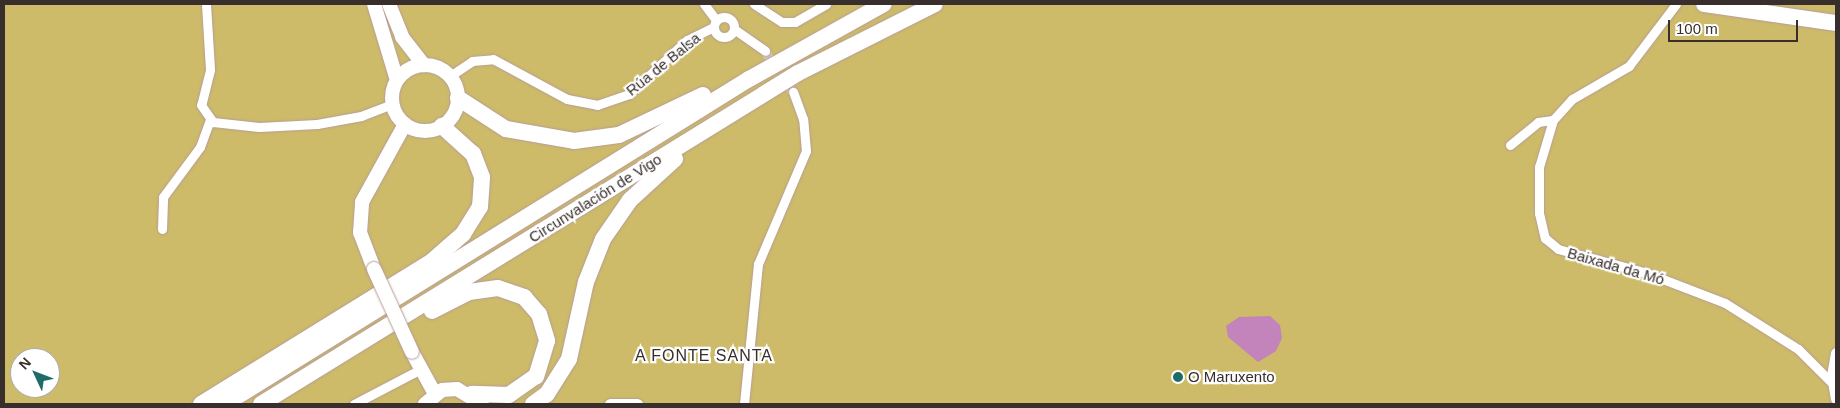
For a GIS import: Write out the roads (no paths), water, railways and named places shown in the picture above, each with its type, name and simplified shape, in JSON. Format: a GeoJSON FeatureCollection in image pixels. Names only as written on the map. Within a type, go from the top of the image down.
{"type":"FeatureCollection","features":[{"type":"Feature","properties":{"kind":"highway","name":"Circunvalación de Vigo"},"geometry":{"type":"LineString","coordinates":[[225,404],[827,33],[884,4]]}},
{"type":"Feature","properties":{"kind":"highway","name":"Circunvalación de Vigo"},"geometry":{"type":"LineString","coordinates":[[262,404],[698,135],[843,48],[935,4]]}},
{"type":"Feature","properties":{"kind":"highway"},"geometry":{"type":"LineString","coordinates":[[1704,4],[1836,23]]}},
{"type":"Feature","properties":{"kind":"highway"},"geometry":{"type":"LineString","coordinates":[[458,98],[494,124],[530,137],[595,140],[645,126],[786,47],[827,33]]}},
{"type":"Feature","properties":{"kind":"highway"},"geometry":{"type":"LineString","coordinates":[[201,404],[431,262],[463,234],[480,206],[482,177],[473,154],[442,126]]}},
{"type":"Feature","properties":{"kind":"highway"},"geometry":{"type":"LineString","coordinates":[[533,404],[547,394],[568,359],[586,282],[603,239],[630,200],[698,135]]}},
{"type":"Feature","properties":{"kind":"highway"},"geometry":{"type":"LineString","coordinates":[[309,375],[338,366],[469,292],[498,288],[516,292],[534,306],[543,322],[547,340],[543,364],[530,382],[509,395],[477,399]]}},
{"type":"Feature","properties":{"kind":"main road"},"geometry":{"type":"LineString","coordinates":[[374,4],[397,80],[392,104],[405,124],[423,131],[442,126],[456,109],[458,98],[450,76],[424,65],[402,38],[389,4]]}},
{"type":"Feature","properties":{"kind":"main road"},"geometry":{"type":"LineString","coordinates":[[397,80],[408,69],[424,65]]}},
{"type":"Feature","properties":{"kind":"main road"},"geometry":{"type":"LineString","coordinates":[[405,124],[362,202],[360,233],[374,269],[421,369],[430,399],[457,388],[477,399]]}},
{"type":"Feature","properties":{"kind":"street"},"geometry":{"type":"LineString","coordinates":[[206,4],[210,70],[200,105],[210,120],[259,127],[317,124],[361,116],[392,104]]}},
{"type":"Feature","properties":{"kind":"street"},"geometry":{"type":"LineString","coordinates":[[704,4],[723,37],[734,29]]}},
{"type":"Feature","properties":{"kind":"street"},"geometry":{"type":"LineString","coordinates":[[754,4],[782,22],[794,22],[826,4]]}},
{"type":"Feature","properties":{"kind":"street","name":"Baixada da Mó"},"geometry":{"type":"LineString","coordinates":[[1676,4],[1617,76],[1572,99],[1553,120],[1542,149],[1538,184],[1542,230],[1550,244],[1725,303],[1798,349],[1833,384]]}},
{"type":"Feature","properties":{"kind":"street"},"geometry":{"type":"LineString","coordinates":[[715,23],[730,18],[734,29],[765,51]]}},
{"type":"Feature","properties":{"kind":"street","name":"Rúa de Balsa"},"geometry":{"type":"LineString","coordinates":[[450,76],[472,60],[493,59],[567,99],[597,105],[629,94],[687,40],[715,23]]}},
{"type":"Feature","properties":{"kind":"street"},"geometry":{"type":"LineString","coordinates":[[744,404],[758,264],[806,151],[804,119],[793,92]]}},
{"type":"Feature","properties":{"kind":"street"},"geometry":{"type":"LineString","coordinates":[[162,229],[163,197],[200,147],[210,120]]}},
{"type":"Feature","properties":{"kind":"street"},"geometry":{"type":"LineString","coordinates":[[1510,145],[1538,122],[1553,120]]}},
{"type":"Feature","properties":{"kind":"street"},"geometry":{"type":"LineString","coordinates":[[1836,353],[1833,384],[1836,399]]}},
{"type":"Feature","properties":{"kind":"street"},"geometry":{"type":"LineString","coordinates":[[354,404],[421,369]]}},
{"type":"Feature","properties":{"kind":"street"},"geometry":{"type":"LineString","coordinates":[[610,404],[636,404]]}},
{"type":"Feature","properties":{"kind":"tunnel"},"geometry":{"type":"LineString","coordinates":[[765,51],[793,92]]}},
{"type":"Feature","properties":{"kind":"place","name":"O Maruxento"},"geometry":{"type":"Point","coordinates":[1178,377]}},
{"type":"Feature","properties":{"kind":"district","name":"A FONTE SANTA"},"geometry":{"type":"Point","coordinates":[704,356]}}]}
